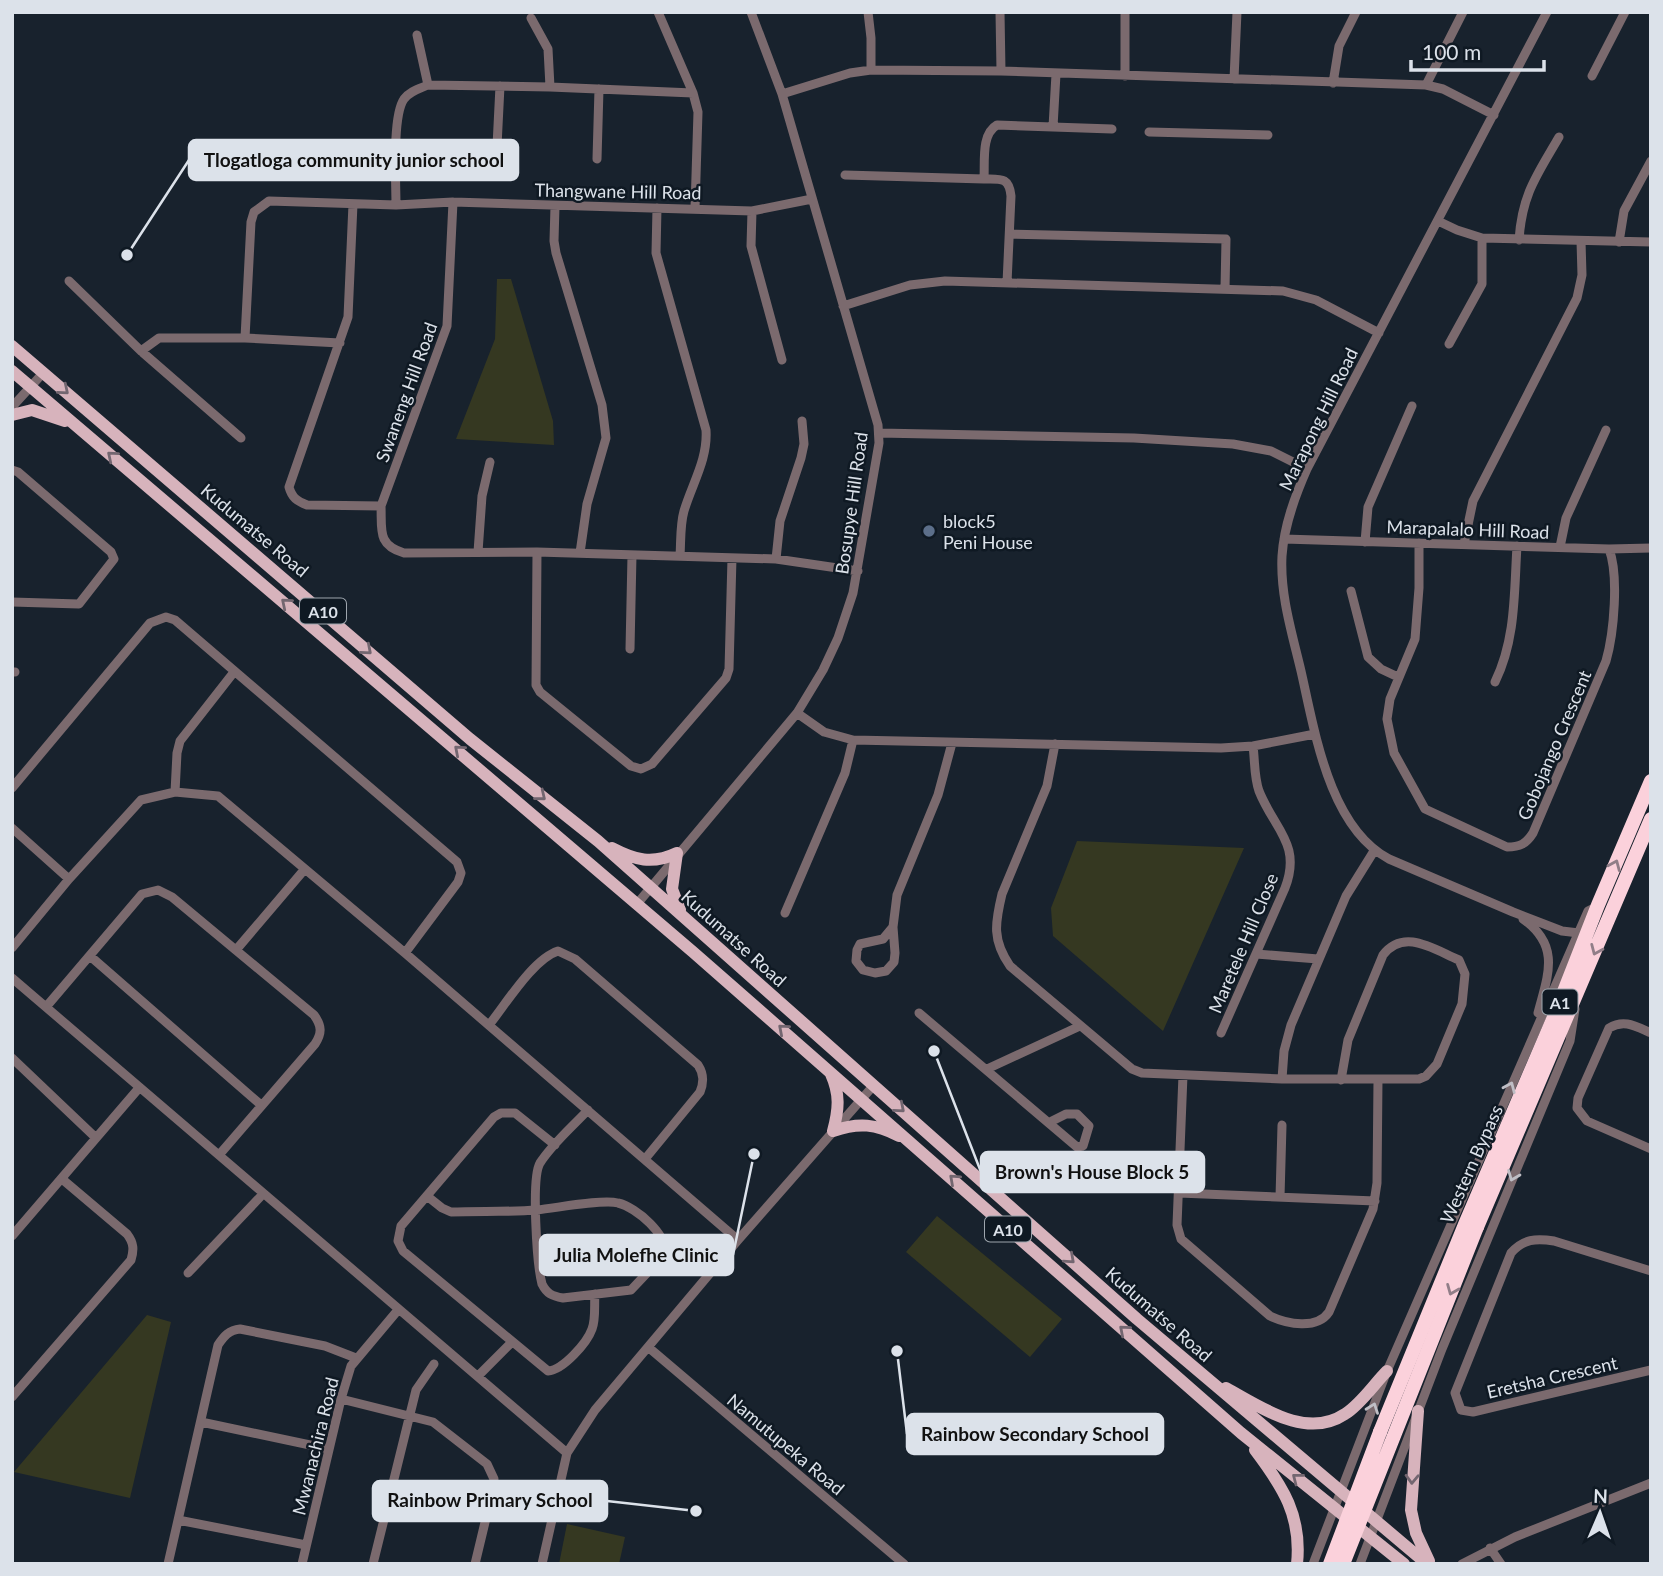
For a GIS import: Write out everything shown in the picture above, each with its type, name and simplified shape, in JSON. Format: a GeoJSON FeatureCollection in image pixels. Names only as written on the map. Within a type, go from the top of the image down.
{"type":"FeatureCollection","features":[{"type":"Feature","properties":{"kind":"highway","name":"Western Bypass"},"geometry":{"type":"LineString","coordinates":[[1330,1564],[1380,1432],[1466,1222],[1651,781]]}},
{"type":"Feature","properties":{"kind":"highway","name":"Western Bypass"},"geometry":{"type":"LineString","coordinates":[[1343,1564],[1477,1227],[1651,820]]}},
{"type":"Feature","properties":{"kind":"main road","name":"Kudumatse Road"},"geometry":{"type":"LineString","coordinates":[[12,346],[470,739],[597,841],[1204,1376],[1429,1564]]}},
{"type":"Feature","properties":{"kind":"main road","name":"Kudumatse Road"},"geometry":{"type":"LineString","coordinates":[[12,371],[828,1068],[1241,1433],[1404,1564]]}},
{"type":"Feature","properties":{"kind":"main road"},"geometry":{"type":"LineString","coordinates":[[12,415],[32,410],[46,413],[83,431]]}},
{"type":"Feature","properties":{"kind":"main road"},"geometry":{"type":"LineString","coordinates":[[597,841],[643,861],[661,860],[677,853]]}},
{"type":"Feature","properties":{"kind":"main road"},"geometry":{"type":"LineString","coordinates":[[677,853],[672,889],[681,914]]}},
{"type":"Feature","properties":{"kind":"main road"},"geometry":{"type":"LineString","coordinates":[[828,1068],[838,1090],[839,1101],[833,1131],[856,1124],[869,1124],[916,1145]]}},
{"type":"Feature","properties":{"kind":"main road"},"geometry":{"type":"LineString","coordinates":[[1204,1376],[1285,1419],[1326,1423],[1347,1413],[1387,1371]]}},
{"type":"Feature","properties":{"kind":"main road"},"geometry":{"type":"LineString","coordinates":[[1418,1411],[1411,1510],[1416,1533],[1429,1564]]}},
{"type":"Feature","properties":{"kind":"main road"},"geometry":{"type":"LineString","coordinates":[[1241,1433],[1282,1487],[1294,1514],[1299,1544],[1297,1564]]}},
{"type":"Feature","properties":{"kind":"street"},"geometry":{"type":"LineString","coordinates":[[658,12],[693,93],[699,123],[695,208]]}},
{"type":"Feature","properties":{"kind":"street","name":"Bosupye Hill Road"},"geometry":{"type":"LineString","coordinates":[[637,904],[797,713],[823,670],[850,605],[858,571],[879,433],[782,94],[751,12]]}},
{"type":"Feature","properties":{"kind":"street"},"geometry":{"type":"LineString","coordinates":[[868,12],[871,70]]}},
{"type":"Feature","properties":{"kind":"street"},"geometry":{"type":"LineString","coordinates":[[1000,12],[1001,71]]}},
{"type":"Feature","properties":{"kind":"street"},"geometry":{"type":"LineString","coordinates":[[1125,12],[1125,76]]}},
{"type":"Feature","properties":{"kind":"street"},"geometry":{"type":"LineString","coordinates":[[1234,79],[1237,12]]}},
{"type":"Feature","properties":{"kind":"street"},"geometry":{"type":"LineString","coordinates":[[1333,83],[1339,46],[1356,12]]}},
{"type":"Feature","properties":{"kind":"street"},"geometry":{"type":"LineString","coordinates":[[1426,85],[1463,12]]}},
{"type":"Feature","properties":{"kind":"street","name":"Marapong Hill Road"},"geometry":{"type":"LineString","coordinates":[[1547,12],[1307,469],[1290,514],[1284,539],[1282,577],[1286,608],[1315,734],[1335,793],[1354,827],[1374,851],[1513,912],[1562,931],[1579,933]]}},
{"type":"Feature","properties":{"kind":"street"},"geometry":{"type":"LineString","coordinates":[[1592,76],[1625,12]]}},
{"type":"Feature","properties":{"kind":"street"},"geometry":{"type":"LineString","coordinates":[[531,18],[548,49],[551,61],[550,87]]}},
{"type":"Feature","properties":{"kind":"street"},"geometry":{"type":"LineString","coordinates":[[417,35],[428,85]]}},
{"type":"Feature","properties":{"kind":"street"},"geometry":{"type":"LineString","coordinates":[[782,94],[839,76],[871,70],[1001,71],[1426,85],[1443,89],[1494,115]]}},
{"type":"Feature","properties":{"kind":"street"},"geometry":{"type":"LineString","coordinates":[[1053,127],[1056,74]]}},
{"type":"Feature","properties":{"kind":"street"},"geometry":{"type":"LineString","coordinates":[[396,205],[397,116],[405,96],[428,85],[693,93]]}},
{"type":"Feature","properties":{"kind":"street"},"geometry":{"type":"LineString","coordinates":[[496,166],[500,86]]}},
{"type":"Feature","properties":{"kind":"street"},"geometry":{"type":"LineString","coordinates":[[597,159],[599,89]]}},
{"type":"Feature","properties":{"kind":"street"},"geometry":{"type":"LineString","coordinates":[[984,178],[987,135],[990,129],[998,125],[1112,129]]}},
{"type":"Feature","properties":{"kind":"street"},"geometry":{"type":"LineString","coordinates":[[1149,132],[1268,135]]}},
{"type":"Feature","properties":{"kind":"street"},"geometry":{"type":"LineString","coordinates":[[1519,240],[1520,216],[1525,198],[1559,136]]}},
{"type":"Feature","properties":{"kind":"street"},"geometry":{"type":"LineString","coordinates":[[1619,242],[1624,211],[1651,161]]}},
{"type":"Feature","properties":{"kind":"street"},"geometry":{"type":"LineString","coordinates":[[845,175],[984,178],[1000,179],[1010,185],[1007,283]]}},
{"type":"Feature","properties":{"kind":"street","name":"Thangwane Hill Road"},"geometry":{"type":"LineString","coordinates":[[245,338],[251,222],[254,212],[269,201],[396,205],[453,202],[752,211],[812,200]]}},
{"type":"Feature","properties":{"kind":"street","name":"Swaneng Hill Road"},"geometry":{"type":"LineString","coordinates":[[382,506],[447,326],[453,202]]}},
{"type":"Feature","properties":{"kind":"street"},"geometry":{"type":"LineString","coordinates":[[353,204],[349,307],[340,343],[291,478],[291,495],[298,502],[307,505],[382,506],[383,541],[404,553],[537,552],[776,559],[858,571]]}},
{"type":"Feature","properties":{"kind":"street"},"geometry":{"type":"LineString","coordinates":[[555,206],[556,253],[602,405],[606,432],[587,504],[580,553]]}},
{"type":"Feature","properties":{"kind":"street"},"geometry":{"type":"LineString","coordinates":[[657,208],[656,253],[706,429],[702,461],[683,513],[680,556]]}},
{"type":"Feature","properties":{"kind":"street"},"geometry":{"type":"LineString","coordinates":[[752,211],[751,246],[782,360]]}},
{"type":"Feature","properties":{"kind":"street"},"geometry":{"type":"LineString","coordinates":[[1438,221],[1482,238],[1651,242]]}},
{"type":"Feature","properties":{"kind":"street"},"geometry":{"type":"LineString","coordinates":[[1010,234],[1226,239],[1225,289]]}},
{"type":"Feature","properties":{"kind":"street"},"geometry":{"type":"LineString","coordinates":[[1449,344],[1482,284],[1482,238]]}},
{"type":"Feature","properties":{"kind":"street"},"geometry":{"type":"LineString","coordinates":[[1464,544],[1474,501],[1577,298],[1582,275],[1581,241]]}},
{"type":"Feature","properties":{"kind":"street"},"geometry":{"type":"LineString","coordinates":[[69,281],[141,351],[241,438]]}},
{"type":"Feature","properties":{"kind":"street"},"geometry":{"type":"LineString","coordinates":[[843,306],[927,282],[1283,291],[1300,294],[1379,332]]}},
{"type":"Feature","properties":{"kind":"street"},"geometry":{"type":"LineString","coordinates":[[141,351],[159,338],[245,338],[340,343]]}},
{"type":"Feature","properties":{"kind":"street"},"geometry":{"type":"LineString","coordinates":[[12,407],[44,372]]}},
{"type":"Feature","properties":{"kind":"street"},"geometry":{"type":"LineString","coordinates":[[1365,542],[1368,507],[1412,406]]}},
{"type":"Feature","properties":{"kind":"street"},"geometry":{"type":"LineString","coordinates":[[776,559],[780,521],[804,444],[802,421]]}},
{"type":"Feature","properties":{"kind":"street"},"geometry":{"type":"LineString","coordinates":[[1560,547],[1566,518],[1606,430]]}},
{"type":"Feature","properties":{"kind":"street"},"geometry":{"type":"LineString","coordinates":[[879,433],[1135,438],[1233,444],[1271,452],[1307,469]]}},
{"type":"Feature","properties":{"kind":"street"},"geometry":{"type":"LineString","coordinates":[[478,552],[482,496],[490,462]]}},
{"type":"Feature","properties":{"kind":"street"},"geometry":{"type":"LineString","coordinates":[[12,470],[18,472],[111,552],[114,559],[79,604],[12,602]]}},
{"type":"Feature","properties":{"kind":"street","name":"Marapalalo Hill Road"},"geometry":{"type":"LineString","coordinates":[[1284,539],[1517,547],[1651,548]]}},
{"type":"Feature","properties":{"kind":"street"},"geometry":{"type":"LineString","coordinates":[[1351,591],[1368,657],[1381,669],[1398,677],[1415,639],[1419,543]]}},
{"type":"Feature","properties":{"kind":"street"},"geometry":{"type":"LineString","coordinates":[[1495,682],[1511,639],[1517,547]]}},
{"type":"Feature","properties":{"kind":"street","name":"Gobojango Crescent"},"geometry":{"type":"LineString","coordinates":[[1398,677],[1389,709],[1389,734],[1394,753],[1425,809],[1507,847],[1519,847],[1527,842],[1560,772],[1606,661],[1612,638],[1614,573],[1609,549]]}},
{"type":"Feature","properties":{"kind":"street"},"geometry":{"type":"LineString","coordinates":[[537,552],[536,685],[540,692],[631,766],[641,769],[652,764],[726,678],[731,659],[732,558]]}},
{"type":"Feature","properties":{"kind":"street"},"geometry":{"type":"LineString","coordinates":[[630,649],[632,555]]}},
{"type":"Feature","properties":{"kind":"street"},"geometry":{"type":"LineString","coordinates":[[12,788],[150,623],[157,618],[175,620],[457,862],[461,873],[458,882],[405,953]]}},
{"type":"Feature","properties":{"kind":"street"},"geometry":{"type":"LineString","coordinates":[[175,792],[180,741],[234,672]]}},
{"type":"Feature","properties":{"kind":"street"},"geometry":{"type":"LineString","coordinates":[[797,713],[824,732],[853,740],[1152,747],[1254,746],[1315,734]]}},
{"type":"Feature","properties":{"kind":"street"},"geometry":{"type":"LineString","coordinates":[[785,913],[845,773],[853,740]]}},
{"type":"Feature","properties":{"kind":"street"},"geometry":{"type":"LineString","coordinates":[[892,927],[883,939],[860,944],[856,961],[863,970],[876,973],[886,971],[894,962],[892,927],[900,886],[938,795],[952,743]]}},
{"type":"Feature","properties":{"kind":"street"},"geometry":{"type":"LineString","coordinates":[[1055,744],[1047,786],[1002,894],[998,912],[999,951],[1010,966],[1132,1069],[1153,1074],[1282,1079],[1341,1080],[1378,1080],[1419,1079],[1426,1076],[1437,1064],[1461,1004],[1465,974],[1459,960],[1412,941],[1400,941],[1390,946],[1383,955],[1348,1040],[1341,1080]]}},
{"type":"Feature","properties":{"kind":"street","name":"Maretele Hill Close"},"geometry":{"type":"LineString","coordinates":[[1221,1033],[1289,877],[1292,859],[1259,790],[1254,746]]}},
{"type":"Feature","properties":{"kind":"street"},"geometry":{"type":"LineString","coordinates":[[12,948],[135,804],[147,797],[175,792],[218,796],[738,1240]]}},
{"type":"Feature","properties":{"kind":"street"},"geometry":{"type":"LineString","coordinates":[[12,828],[69,879]]}},
{"type":"Feature","properties":{"kind":"street"},"geometry":{"type":"LineString","coordinates":[[1282,1079],[1286,1038],[1346,896],[1374,851]]}},
{"type":"Feature","properties":{"kind":"street"},"geometry":{"type":"LineString","coordinates":[[236,950],[304,870]]}},
{"type":"Feature","properties":{"kind":"street"},"geometry":{"type":"LineString","coordinates":[[46,1007],[142,894],[151,890],[172,897],[314,1015],[321,1027],[320,1036],[219,1155]]}},
{"type":"Feature","properties":{"kind":"street"},"geometry":{"type":"LineString","coordinates":[[1313,1564],[1387,1371],[1532,1035],[1588,911],[1598,905]]}},
{"type":"Feature","properties":{"kind":"street"},"geometry":{"type":"LineString","coordinates":[[1513,912],[1531,924],[1549,953],[1548,974],[1532,1035]]}},
{"type":"Feature","properties":{"kind":"street"},"geometry":{"type":"LineString","coordinates":[[489,1025],[538,963],[549,954],[558,951],[575,959],[698,1065],[702,1072],[704,1083],[700,1093],[645,1159]]}},
{"type":"Feature","properties":{"kind":"street"},"geometry":{"type":"LineString","coordinates":[[1256,954],[1318,959]]}},
{"type":"Feature","properties":{"kind":"street"},"geometry":{"type":"LineString","coordinates":[[90,956],[261,1105]]}},
{"type":"Feature","properties":{"kind":"street"},"geometry":{"type":"LineString","coordinates":[[12,978],[567,1453]]}},
{"type":"Feature","properties":{"kind":"street"},"geometry":{"type":"LineString","coordinates":[[1360,1564],[1418,1411],[1570,1041],[1577,997]]}},
{"type":"Feature","properties":{"kind":"street"},"geometry":{"type":"LineString","coordinates":[[919,1013],[1077,1147],[1083,1146],[1089,1126],[1077,1114],[1066,1114],[1050,1122]]}},
{"type":"Feature","properties":{"kind":"street"},"geometry":{"type":"LineString","coordinates":[[1651,1033],[1630,1023],[1618,1023],[1609,1028],[1578,1098],[1577,1108],[1587,1121],[1651,1149]]}},
{"type":"Feature","properties":{"kind":"street"},"geometry":{"type":"LineString","coordinates":[[988,1069],[1080,1026]]}},
{"type":"Feature","properties":{"kind":"street"},"geometry":{"type":"LineString","coordinates":[[14,1061],[95,1137]]}},
{"type":"Feature","properties":{"kind":"street"},"geometry":{"type":"LineString","coordinates":[[1184,1074],[1177,1225],[1181,1239],[1270,1317],[1281,1322],[1314,1324],[1323,1321],[1329,1312],[1372,1214],[1377,1184],[1378,1080]]}},
{"type":"Feature","properties":{"kind":"street"},"geometry":{"type":"LineString","coordinates":[[542,1564],[567,1453],[595,1410],[738,1240],[874,1085]]}},
{"type":"Feature","properties":{"kind":"street"},"geometry":{"type":"LineString","coordinates":[[12,1236],[139,1088]]}},
{"type":"Feature","properties":{"kind":"street"},"geometry":{"type":"LineString","coordinates":[[428,1196],[451,1212],[536,1210],[621,1203],[664,1239],[664,1255],[638,1286],[625,1293],[553,1296],[545,1291],[539,1273],[536,1210],[538,1165],[588,1110]]}},
{"type":"Feature","properties":{"kind":"street"},"geometry":{"type":"LineString","coordinates":[[555,1145],[515,1113],[501,1113],[494,1117],[401,1226],[398,1241],[403,1251],[548,1371],[563,1367],[591,1332],[595,1294]]}},
{"type":"Feature","properties":{"kind":"street"},"geometry":{"type":"LineString","coordinates":[[1280,1197],[1282,1125]]}},
{"type":"Feature","properties":{"kind":"street"},"geometry":{"type":"LineString","coordinates":[[12,1397],[131,1260],[133,1252],[127,1234],[62,1179]]}},
{"type":"Feature","properties":{"kind":"street"},"geometry":{"type":"LineString","coordinates":[[1179,1193],[1375,1201]]}},
{"type":"Feature","properties":{"kind":"street"},"geometry":{"type":"LineString","coordinates":[[188,1273],[263,1194]]}},
{"type":"Feature","properties":{"kind":"street","name":"Eretsha Crescent"},"geometry":{"type":"LineString","coordinates":[[1651,1270],[1554,1241],[1530,1240],[1519,1244],[1511,1253],[1455,1393],[1461,1410],[1473,1412],[1651,1370]]}},
{"type":"Feature","properties":{"kind":"street","name":"Mwanachira Road"},"geometry":{"type":"LineString","coordinates":[[302,1564],[341,1399],[356,1358],[398,1310]]}},
{"type":"Feature","properties":{"kind":"street"},"geometry":{"type":"LineString","coordinates":[[168,1564],[218,1345],[224,1336],[240,1329],[325,1346],[356,1358]]}},
{"type":"Feature","properties":{"kind":"street"},"geometry":{"type":"LineString","coordinates":[[478,1376],[512,1342]]}},
{"type":"Feature","properties":{"kind":"street","name":"Namutupeka Road"},"geometry":{"type":"LineString","coordinates":[[648,1347],[904,1564]]}},
{"type":"Feature","properties":{"kind":"street"},"geometry":{"type":"LineString","coordinates":[[373,1564],[416,1390],[434,1364]]}},
{"type":"Feature","properties":{"kind":"street"},"geometry":{"type":"LineString","coordinates":[[341,1399],[432,1422],[492,1470],[493,1489],[475,1564]]}},
{"type":"Feature","properties":{"kind":"street"},"geometry":{"type":"LineString","coordinates":[[201,1422],[329,1449]]}},
{"type":"Feature","properties":{"kind":"street"},"geometry":{"type":"LineString","coordinates":[[1358,1448],[1361,1464],[1368,1473],[1381,1476],[1390,1474],[1396,1468]]}},
{"type":"Feature","properties":{"kind":"street"},"geometry":{"type":"LineString","coordinates":[[1462,1564],[1490,1548],[1651,1483]]}},
{"type":"Feature","properties":{"kind":"street"},"geometry":{"type":"LineString","coordinates":[[178,1520],[306,1545]]}},
{"type":"Feature","properties":{"kind":"street"},"geometry":{"type":"LineString","coordinates":[[1490,1548],[1501,1564]]}},
{"type":"Feature","properties":{"kind":"street"},"geometry":{"type":"LineString","coordinates":[[1321,1564],[1330,1558],[1340,1558],[1349,1564]]}},
{"type":"Feature","properties":{"kind":"green space"},"geometry":{"type":"Polygon","coordinates":[[[497,279],[511,279],[553,421],[554,445],[456,439],[495,339],[497,279]]]}},
{"type":"Feature","properties":{"kind":"green space"},"geometry":{"type":"Polygon","coordinates":[[[1077,841],[1244,848],[1163,1031],[1053,936],[1051,908],[1077,841]]]}},
{"type":"Feature","properties":{"kind":"green space"},"geometry":{"type":"Polygon","coordinates":[[[937,1216],[1062,1319],[1030,1357],[906,1252],[937,1216]]]}},
{"type":"Feature","properties":{"kind":"green space"},"geometry":{"type":"Polygon","coordinates":[[[147,1315],[171,1322],[130,1498],[14,1472],[147,1315]]]}},
{"type":"Feature","properties":{"kind":"green space"},"geometry":{"type":"Polygon","coordinates":[[[567,1524],[625,1537],[619,1564],[559,1564],[567,1524]]]}},
{"type":"Feature","properties":{"kind":"place","name":"Tlogatloga community junior school"},"geometry":{"type":"Point","coordinates":[127,255]}},
{"type":"Feature","properties":{"kind":"place","name":"block5 Peni House"},"geometry":{"type":"Point","coordinates":[929,531]}},
{"type":"Feature","properties":{"kind":"place","name":"Brown's House Block 5"},"geometry":{"type":"Point","coordinates":[934,1051]}},
{"type":"Feature","properties":{"kind":"place","name":"Julia Molefhe Clinic"},"geometry":{"type":"Point","coordinates":[754,1154]}},
{"type":"Feature","properties":{"kind":"place","name":"Rainbow Secondary School"},"geometry":{"type":"Point","coordinates":[897,1351]}},
{"type":"Feature","properties":{"kind":"place","name":"Rainbow Primary School"},"geometry":{"type":"Point","coordinates":[696,1511]}}]}
